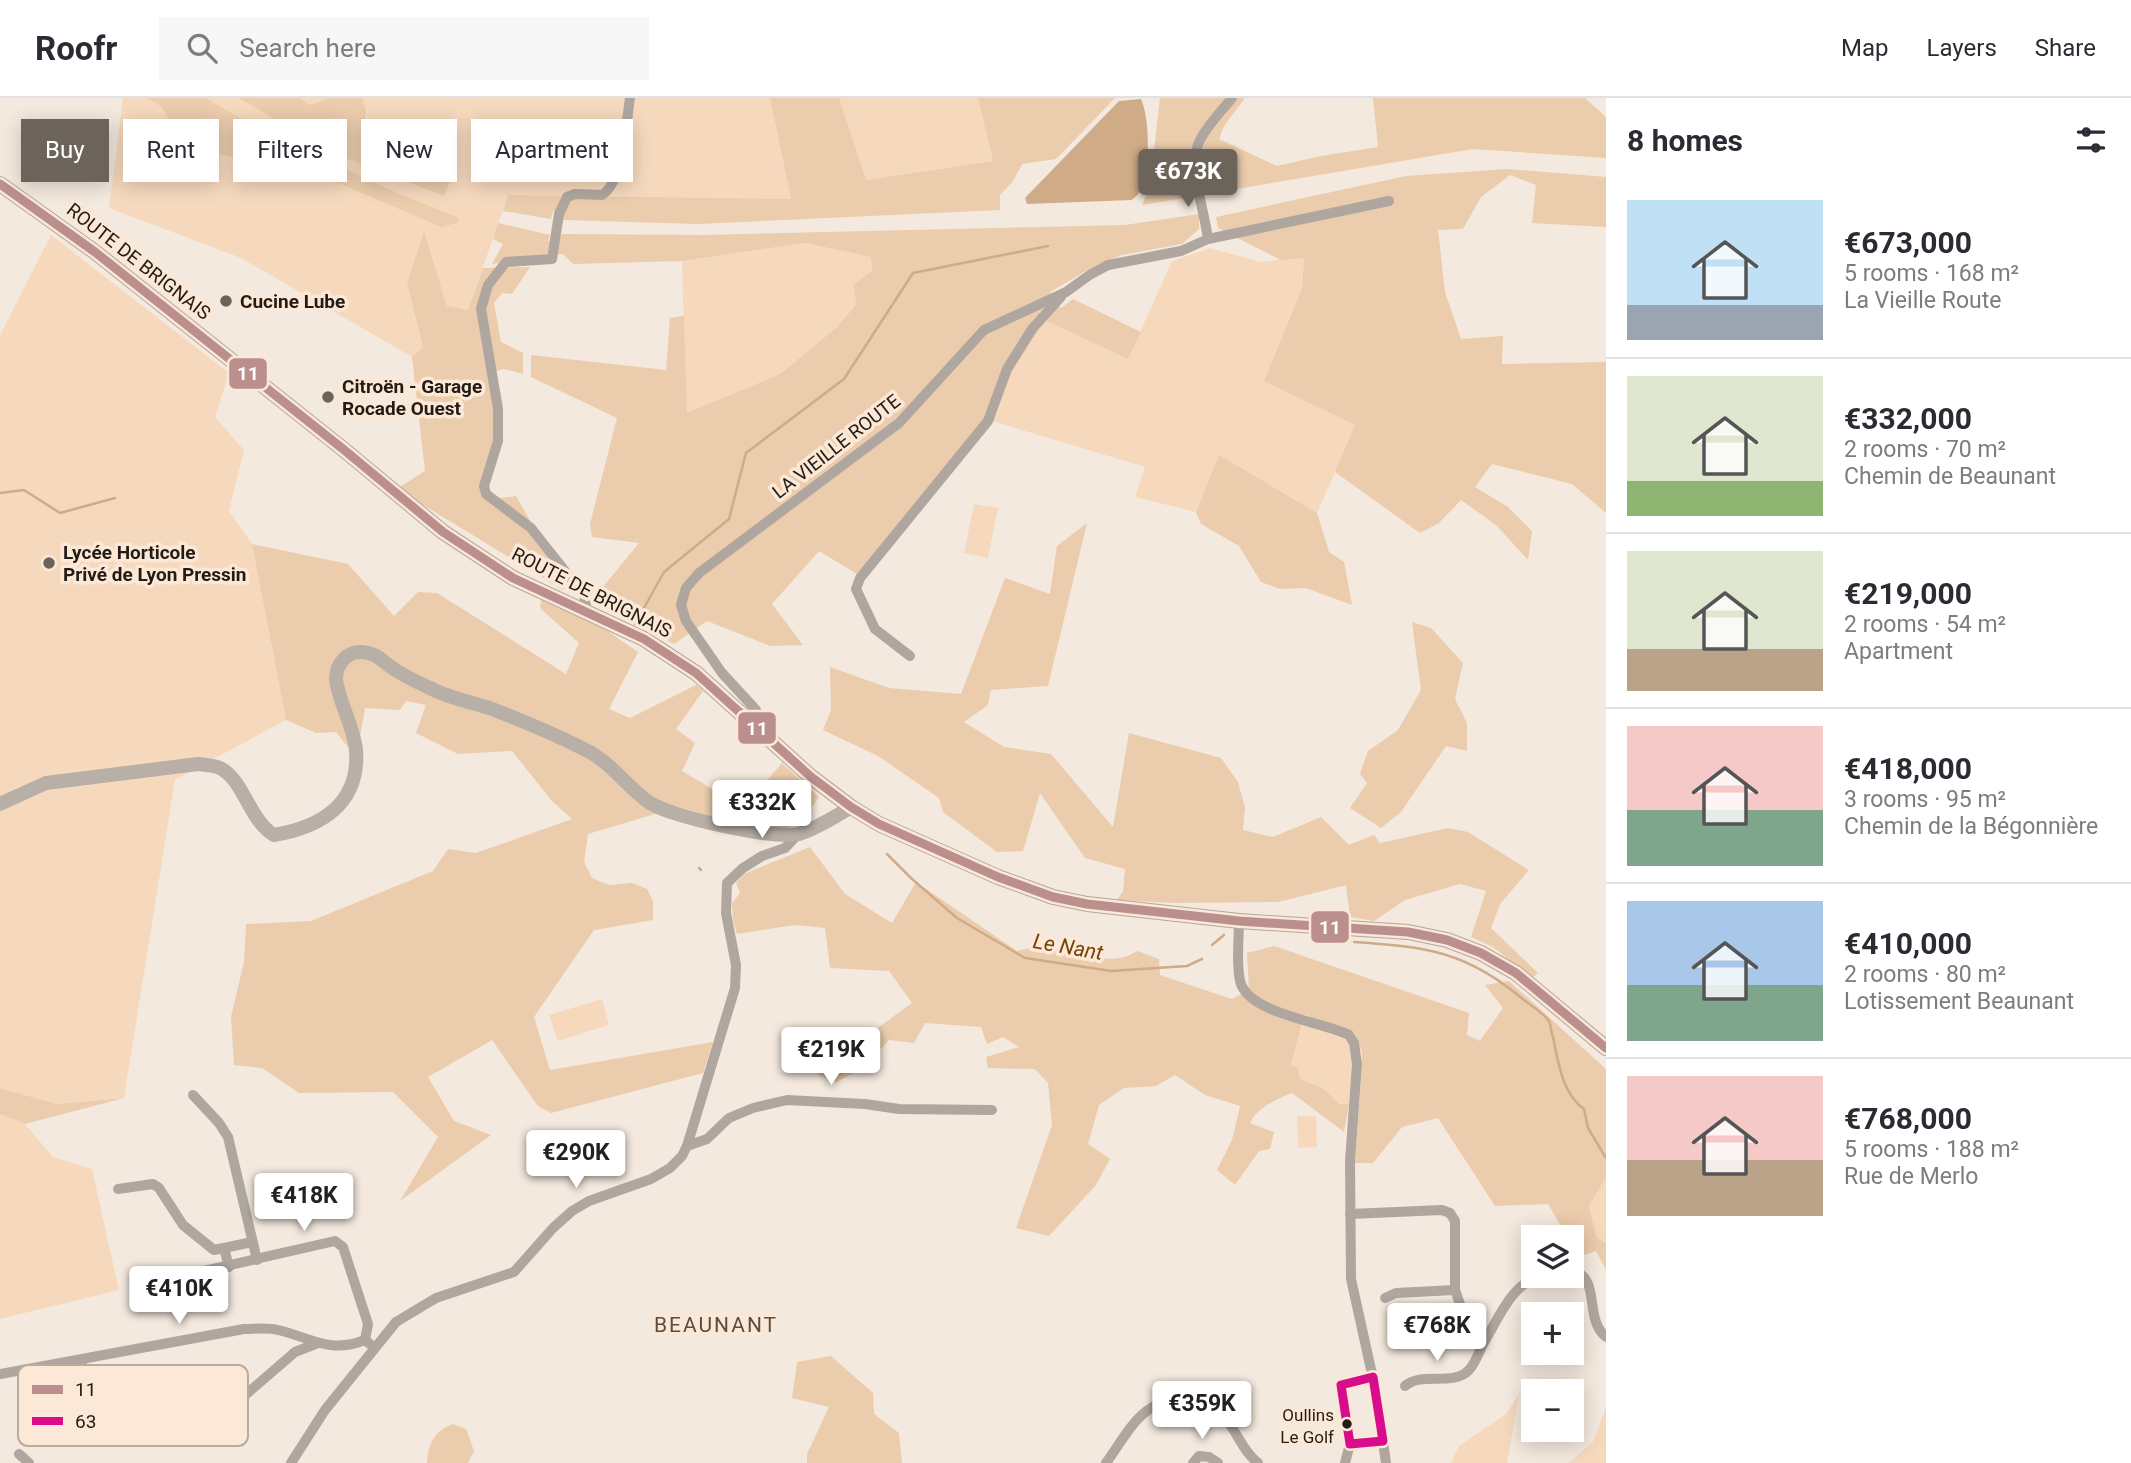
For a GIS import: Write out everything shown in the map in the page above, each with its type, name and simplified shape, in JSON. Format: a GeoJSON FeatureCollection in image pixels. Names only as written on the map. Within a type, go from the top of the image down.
{"type":"FeatureCollection","features":[{"type":"Feature","properties":{"kind":"main road","name":"ROUTE DE BRIGNAIS"},"geometry":{"type":"LineString","coordinates":[[0,184],[95,252],[443,532],[513,578],[643,639],[696,673],[810,776],[879,824],[998,877],[1053,897],[1087,904],[1239,921],[1408,933],[1447,940],[1482,953],[1516,973],[1606,1048]]}},
{"type":"Feature","properties":{"kind":"street"},"geometry":{"type":"LineString","coordinates":[[587,611],[584,595],[531,528],[490,499],[484,486],[498,441],[498,409],[481,309],[488,285],[506,262],[552,259],[559,214],[567,197],[575,194],[603,195],[613,185],[630,98]]}},
{"type":"Feature","properties":{"kind":"street"},"geometry":{"type":"LineString","coordinates":[[1208,239],[1196,160],[1198,144],[1209,125],[1232,98]]}},
{"type":"Feature","properties":{"kind":"street","name":"LA VIEILLE ROUTE"},"geometry":{"type":"LineString","coordinates":[[762,733],[756,710],[722,673],[686,621],[681,605],[686,588],[699,573],[899,423],[984,330],[1066,292],[1108,265],[1190,248],[1208,239],[1389,201]]}},
{"type":"Feature","properties":{"kind":"street"},"geometry":{"type":"LineString","coordinates":[[910,656],[876,629],[856,589],[860,578],[988,421],[1007,369],[1032,329],[1066,292]]}},
{"type":"Feature","properties":{"kind":"street"},"geometry":{"type":"LineString","coordinates":[[0,804],[46,783],[198,764],[219,767],[232,779],[263,829],[274,835],[294,832],[319,822],[345,800],[353,782],[356,751],[336,680],[338,667],[347,656],[360,652],[376,654],[394,669],[441,693],[512,717],[592,752],[650,803],[669,811],[753,833],[775,836],[798,834],[851,807]]}},
{"type":"Feature","properties":{"kind":"street"},"geometry":{"type":"LineString","coordinates":[[291,1463],[325,1410],[396,1322],[436,1298],[514,1272],[572,1211],[589,1201],[651,1179],[670,1168],[682,1156],[735,988],[736,965],[726,913],[727,883],[743,867],[762,856],[785,848],[798,834]]}},
{"type":"Feature","properties":{"kind":"street"},"geometry":{"type":"LineString","coordinates":[[1239,921],[1240,982],[1246,993],[1272,1009],[1339,1030],[1349,1035],[1354,1043],[1357,1064],[1350,1161],[1351,1279],[1373,1377],[1386,1463]]}},
{"type":"Feature","properties":{"kind":"street"},"geometry":{"type":"LineString","coordinates":[[193,1094],[228,1137],[257,1260]]}},
{"type":"Feature","properties":{"kind":"street"},"geometry":{"type":"LineString","coordinates":[[687,1146],[707,1139],[729,1118],[752,1108],[787,1100],[865,1104],[900,1109],[992,1110]]}},
{"type":"Feature","properties":{"kind":"street"},"geometry":{"type":"LineString","coordinates":[[118,1189],[153,1184],[159,1188],[183,1225],[214,1250],[252,1242]]}},
{"type":"Feature","properties":{"kind":"street"},"geometry":{"type":"LineString","coordinates":[[1350,1214],[1442,1210],[1450,1213],[1455,1221],[1455,1290],[1474,1343],[1483,1344]]}},
{"type":"Feature","properties":{"kind":"street"},"geometry":{"type":"LineString","coordinates":[[151,1283],[335,1241],[343,1247],[368,1324],[365,1340]]}},
{"type":"Feature","properties":{"kind":"street"},"geometry":{"type":"LineString","coordinates":[[224,1248],[229,1267]]}},
{"type":"Feature","properties":{"kind":"street"},"geometry":{"type":"LineString","coordinates":[[1584,1278],[1589,1284],[1594,1319],[1599,1331],[1606,1337]]}},
{"type":"Feature","properties":{"kind":"street"},"geometry":{"type":"LineString","coordinates":[[1405,1386],[1411,1380],[1457,1377],[1470,1370],[1483,1344],[1521,1285]]}},
{"type":"Feature","properties":{"kind":"street"},"geometry":{"type":"LineString","coordinates":[[1385,1298],[1396,1293],[1455,1290]]}},
{"type":"Feature","properties":{"kind":"street"},"geometry":{"type":"LineString","coordinates":[[52,1365],[244,1329],[275,1329],[330,1347],[350,1346],[365,1340]]}},
{"type":"Feature","properties":{"kind":"street"},"geometry":{"type":"LineString","coordinates":[[365,1340],[376,1348]]}},
{"type":"Feature","properties":{"kind":"street"},"geometry":{"type":"LineString","coordinates":[[248,1393],[295,1352],[318,1343]]}},
{"type":"Feature","properties":{"kind":"street"},"geometry":{"type":"LineString","coordinates":[[81,1360],[82,1365]]}},
{"type":"Feature","properties":{"kind":"street"},"geometry":{"type":"LineString","coordinates":[[0,1374],[18,1371]]}},
{"type":"Feature","properties":{"kind":"street"},"geometry":{"type":"LineString","coordinates":[[1345,1463],[1350,1444],[1341,1385],[1373,1377]]}},
{"type":"Feature","properties":{"kind":"street"},"geometry":{"type":"LineString","coordinates":[[1106,1463],[1143,1413],[1167,1400],[1182,1399],[1209,1406],[1225,1418],[1247,1454],[1258,1463]]}},
{"type":"Feature","properties":{"kind":"street"},"geometry":{"type":"LineString","coordinates":[[1350,1444],[1383,1441]]}},
{"type":"Feature","properties":{"kind":"street"},"geometry":{"type":"LineString","coordinates":[[19,1454],[29,1463]]}},
{"type":"Feature","properties":{"kind":"street"},"geometry":{"type":"LineString","coordinates":[[1192,1463],[1199,1456],[1209,1457],[1218,1463]]}},
{"type":"Feature","properties":{"kind":"shaded area"},"geometry":{"type":"Polygon","coordinates":[[[123,98],[770,98],[791,199],[508,195],[468,310],[447,306],[424,234],[407,283],[423,349],[412,357],[241,258],[109,208],[123,98]]]}},
{"type":"Feature","properties":{"kind":"shaded area"},"geometry":{"type":"Polygon","coordinates":[[[148,98],[205,98],[243,119],[233,119],[233,157],[219,154],[219,119],[168,119],[162,107],[148,98]]]}},
{"type":"Feature","properties":{"kind":"shaded area"},"geometry":{"type":"Polygon","coordinates":[[[239,98],[300,98],[309,105],[331,98],[362,98],[366,111],[365,119],[361,119],[361,164],[347,158],[347,119],[274,119],[239,98]]]}},
{"type":"Feature","properties":{"kind":"shaded area"},"geometry":{"type":"Polygon","coordinates":[[[770,98],[839,98],[866,180],[993,161],[978,98],[1115,98],[1056,159],[1022,164],[1013,181],[1000,195],[1000,210],[698,224],[563,220],[563,212],[553,211],[551,219],[503,211],[508,195],[791,199],[770,98]]]}},
{"type":"Feature","properties":{"kind":"shaded area"},"geometry":{"type":"Polygon","coordinates":[[[839,98],[978,98],[993,161],[866,180],[839,98]]]}},
{"type":"Feature","properties":{"kind":"shaded area"},"geometry":{"type":"Polygon","coordinates":[[[1160,98],[1245,98],[1224,126],[1219,139],[1277,166],[1378,147],[1373,98],[1585,98],[1606,117],[1606,158],[1473,149],[1142,205],[1150,186],[1160,98]]]}},
{"type":"Feature","properties":{"kind":"shaded area"},"geometry":{"type":"Polygon","coordinates":[[[1141,99],[1146,118],[1148,155],[1142,188],[1132,200],[1027,204],[1025,198],[1119,101],[1141,99]]]}},
{"type":"Feature","properties":{"kind":"shaded area"},"geometry":{"type":"Polygon","coordinates":[[[1507,169],[1606,177],[1606,227],[1532,223],[1536,185],[1510,175],[1481,197],[1463,229],[1438,230],[1445,292],[1461,339],[1503,336],[1502,364],[1606,362],[1606,513],[1572,484],[1492,464],[1475,487],[1508,507],[1532,531],[1528,560],[1496,525],[1461,500],[1439,523],[1420,533],[1335,472],[1355,425],[1264,381],[1302,288],[1304,258],[1281,260],[1218,228],[1216,217],[1406,176],[1507,169]]]}},
{"type":"Feature","properties":{"kind":"shaded area"},"geometry":{"type":"Polygon","coordinates":[[[347,170],[361,176],[361,182],[373,182],[459,218],[457,223],[441,227],[336,182],[347,182],[347,170]]]}},
{"type":"Feature","properties":{"kind":"shaded area"},"geometry":{"type":"Polygon","coordinates":[[[408,182],[450,182],[444,196],[408,182]]]}},
{"type":"Feature","properties":{"kind":"shaded area"},"geometry":{"type":"Polygon","coordinates":[[[1199,214],[1199,229],[1182,244],[1122,255],[1096,265],[1050,292],[1061,308],[1073,299],[1141,332],[1128,359],[1045,320],[1013,370],[992,421],[887,553],[857,574],[819,551],[772,604],[803,645],[770,646],[707,621],[674,644],[594,598],[639,543],[592,537],[590,524],[617,418],[531,377],[531,355],[666,370],[670,318],[684,316],[687,413],[780,374],[836,328],[856,305],[854,284],[872,271],[871,257],[805,243],[682,261],[573,264],[563,254],[492,264],[503,244],[493,239],[498,223],[550,235],[548,241],[558,244],[562,234],[703,235],[1125,225],[1199,214]]]}},
{"type":"Feature","properties":{"kind":"shaded area"},"geometry":{"type":"Polygon","coordinates":[[[424,232],[447,306],[468,310],[483,268],[530,267],[512,294],[502,293],[494,303],[501,342],[523,353],[523,374],[504,369],[488,373],[495,413],[494,441],[486,465],[488,500],[516,496],[567,585],[563,590],[397,489],[425,471],[412,357],[423,348],[407,283],[424,232]]]}},
{"type":"Feature","properties":{"kind":"shaded area"},"geometry":{"type":"Polygon","coordinates":[[[51,235],[229,373],[215,417],[244,450],[229,511],[252,544],[286,720],[175,780],[124,1098],[57,1104],[0,1088],[0,335],[51,235]]]}},
{"type":"Feature","properties":{"kind":"shaded area"},"geometry":{"type":"Polygon","coordinates":[[[805,243],[871,257],[872,271],[856,305],[836,328],[780,374],[686,414],[682,261],[805,243]]]}},
{"type":"Feature","properties":{"kind":"shaded area"},"geometry":{"type":"Polygon","coordinates":[[[1210,248],[1261,262],[1304,257],[1302,288],[1264,381],[1356,425],[1317,513],[1219,456],[1196,512],[1135,497],[1145,467],[992,421],[1013,370],[1045,319],[1128,359],[1172,261],[1210,248]]]}},
{"type":"Feature","properties":{"kind":"shaded area"},"geometry":{"type":"Polygon","coordinates":[[[1219,455],[1317,513],[1329,552],[1344,562],[1352,605],[1306,588],[1280,589],[1261,582],[1239,546],[1201,524],[1196,512],[1219,455]]]}},
{"type":"Feature","properties":{"kind":"shaded area"},"geometry":{"type":"Polygon","coordinates":[[[974,504],[998,508],[988,558],[964,553],[974,504]]]}},
{"type":"Feature","properties":{"kind":"shaded area"},"geometry":{"type":"Polygon","coordinates":[[[1087,523],[1048,686],[991,690],[988,705],[964,722],[1004,747],[1051,754],[1113,827],[1129,733],[1221,758],[1238,782],[1245,808],[1243,830],[1273,837],[1321,817],[1349,845],[1374,835],[1380,843],[1448,828],[1468,832],[1529,870],[1500,904],[1491,928],[1538,973],[1532,978],[1493,947],[1471,937],[1486,891],[1460,884],[1405,900],[1374,921],[1350,917],[1346,885],[1278,902],[1174,903],[1117,900],[1123,891],[1125,869],[1085,858],[1040,793],[1023,851],[997,852],[943,812],[939,798],[878,756],[823,730],[831,710],[830,667],[889,688],[961,694],[1005,578],[1050,594],[1057,546],[1087,523]]]}},
{"type":"Feature","properties":{"kind":"shaded area"},"geometry":{"type":"Polygon","coordinates":[[[252,544],[348,564],[394,616],[418,592],[437,593],[566,674],[579,643],[540,608],[541,600],[606,630],[638,652],[609,709],[630,718],[696,685],[703,691],[676,729],[695,743],[682,771],[746,809],[774,816],[779,809],[756,793],[782,763],[819,797],[799,822],[779,829],[728,821],[665,803],[655,814],[588,834],[584,862],[592,878],[609,885],[632,883],[647,889],[653,901],[653,920],[594,930],[534,1017],[550,1070],[713,1042],[703,1073],[551,1113],[538,1106],[492,1040],[428,1077],[454,1121],[491,1135],[400,1201],[438,1137],[393,1092],[299,1093],[262,1068],[234,1065],[231,1017],[244,962],[246,924],[311,921],[433,871],[448,849],[476,853],[572,819],[552,801],[512,751],[458,754],[416,733],[426,705],[406,701],[400,710],[365,708],[359,742],[351,751],[336,732],[316,733],[286,720],[252,544]]]}},
{"type":"Feature","properties":{"kind":"shaded area"},"geometry":{"type":"Polygon","coordinates":[[[1412,622],[1431,628],[1463,663],[1455,699],[1467,723],[1467,751],[1446,746],[1401,812],[1381,828],[1350,808],[1367,783],[1360,774],[1368,751],[1398,730],[1421,690],[1412,622]]]}},
{"type":"Feature","properties":{"kind":"shaded area"},"geometry":{"type":"Polygon","coordinates":[[[810,847],[845,894],[892,923],[916,882],[1017,951],[1045,947],[1115,959],[1137,951],[1159,959],[1160,975],[1232,999],[1249,990],[1247,953],[1274,946],[1469,1013],[1467,1035],[1480,1041],[1503,1008],[1485,985],[1509,981],[1606,1069],[1606,1177],[1589,1206],[1597,1238],[1606,1243],[1606,1270],[1596,1251],[1584,1255],[1584,1225],[1560,1225],[1548,1204],[1495,1206],[1438,1118],[1402,1127],[1373,1163],[1355,1163],[1362,1053],[1355,1033],[1305,1015],[1290,1066],[1297,1067],[1300,1079],[1324,1089],[1339,1104],[1349,1104],[1344,1132],[1292,1093],[1280,1098],[1253,1117],[1250,1123],[1274,1132],[1270,1149],[1259,1151],[1235,1185],[1217,1170],[1232,1140],[1240,1106],[1205,1095],[1175,1075],[1156,1086],[1124,1088],[1099,1105],[1088,1144],[1110,1159],[1096,1185],[1049,1236],[1016,1228],[1052,1125],[1048,1083],[1035,1069],[988,1068],[986,1057],[1019,1047],[1003,1037],[987,1044],[981,1027],[925,1023],[914,1043],[889,1040],[873,1062],[837,1082],[818,1075],[816,1064],[845,1048],[846,1037],[862,1030],[868,1035],[912,1003],[889,971],[830,968],[825,928],[795,925],[737,934],[732,903],[740,893],[736,883],[746,873],[810,847]]]}},
{"type":"Feature","properties":{"kind":"shaded area"},"geometry":{"type":"Polygon","coordinates":[[[602,999],[609,1025],[558,1041],[549,1015],[602,999]]]}},
{"type":"Feature","properties":{"kind":"shaded area"},"geometry":{"type":"Polygon","coordinates":[[[1303,1024],[1335,1034],[1346,1041],[1353,1067],[1349,1104],[1339,1105],[1324,1089],[1300,1079],[1289,1067],[1303,1024]]]}},
{"type":"Feature","properties":{"kind":"shaded area"},"geometry":{"type":"Polygon","coordinates":[[[0,1088],[57,1104],[124,1098],[25,1124],[0,1114],[0,1088]]]}},
{"type":"Feature","properties":{"kind":"shaded area"},"geometry":{"type":"Polygon","coordinates":[[[0,1114],[25,1124],[53,1157],[92,1169],[119,1290],[0,1319],[0,1114]]]}},
{"type":"Feature","properties":{"kind":"shaded area"},"geometry":{"type":"Polygon","coordinates":[[[1297,1116],[1316,1116],[1317,1147],[1298,1148],[1297,1116]]]}},
{"type":"Feature","properties":{"kind":"shaded area"},"geometry":{"type":"Polygon","coordinates":[[[1606,1177],[1606,1243],[1597,1238],[1589,1206],[1606,1177]]]}},
{"type":"Feature","properties":{"kind":"shaded area"},"geometry":{"type":"Polygon","coordinates":[[[831,1356],[873,1393],[874,1414],[899,1433],[902,1463],[807,1463],[807,1454],[829,1407],[792,1398],[797,1362],[831,1356]]]}},
{"type":"Feature","properties":{"kind":"shaded area"},"geometry":{"type":"Polygon","coordinates":[[[1519,1394],[1507,1463],[1451,1463],[1459,1446],[1506,1414],[1519,1394]]]}},
{"type":"Feature","properties":{"kind":"shaded area"},"geometry":{"type":"Polygon","coordinates":[[[1606,1407],[1606,1463],[1568,1463],[1593,1442],[1606,1407]]]}},
{"type":"Feature","properties":{"kind":"shaded area"},"geometry":{"type":"Polygon","coordinates":[[[453,1424],[466,1429],[474,1451],[468,1463],[427,1463],[433,1439],[441,1430],[453,1424]]]}},
{"type":"Feature","properties":{"kind":"waterway"},"geometry":{"type":"LineString","coordinates":[[635,624],[664,572],[729,519],[746,453],[844,379],[913,273],[1048,246]]}},
{"type":"Feature","properties":{"kind":"waterway"},"geometry":{"type":"LineString","coordinates":[[0,493],[24,490],[60,513],[115,498]]}},
{"type":"Feature","properties":{"kind":"waterway","name":"Le Nant"},"geometry":{"type":"LineString","coordinates":[[887,854],[957,918],[1025,958],[1111,971],[1187,966],[1202,959]]}},
{"type":"Feature","properties":{"kind":"waterway","name":"Le Nant"},"geometry":{"type":"LineString","coordinates":[[1212,945],[1224,935]]}},
{"type":"Feature","properties":{"kind":"waterway","name":"Le Nant"},"geometry":{"type":"LineString","coordinates":[[1354,942],[1403,946],[1445,954],[1464,961],[1503,984],[1544,1015],[1550,1023],[1566,1086],[1584,1109],[1588,1128],[1606,1158]]}},
{"type":"Feature","properties":{"kind":"transit line","name":"11"},"geometry":{"type":"LineString","coordinates":[[0,184],[95,252],[443,532],[513,578],[644,639],[696,673],[810,776],[879,824],[998,877],[1053,897],[1087,904],[1239,921],[1408,932],[1447,940],[1481,953],[1516,973],[1606,1048]]}},
{"type":"Feature","properties":{"kind":"transit line","name":"63"},"geometry":{"type":"LineString","coordinates":[[1373,1377],[1383,1441],[1350,1444],[1341,1385],[1373,1377]]}},
{"type":"Feature","properties":{"kind":"place","name":"Cucine Lube"},"geometry":{"type":"Point","coordinates":[226,301]}},
{"type":"Feature","properties":{"kind":"place","name":"Citroën - Garage Rocade Ouest"},"geometry":{"type":"Point","coordinates":[328,397]}},
{"type":"Feature","properties":{"kind":"place","name":"Lycée Horticole Privé de Lyon Pressin"},"geometry":{"type":"Point","coordinates":[49,563]}},
{"type":"Feature","properties":{"kind":"place","name":"Oullins Le Golf"},"geometry":{"type":"Point","coordinates":[1347,1424]}},
{"type":"Feature","properties":{"kind":"district","name":"BEAUNANT"},"geometry":{"type":"Point","coordinates":[716,1325]}}]}
